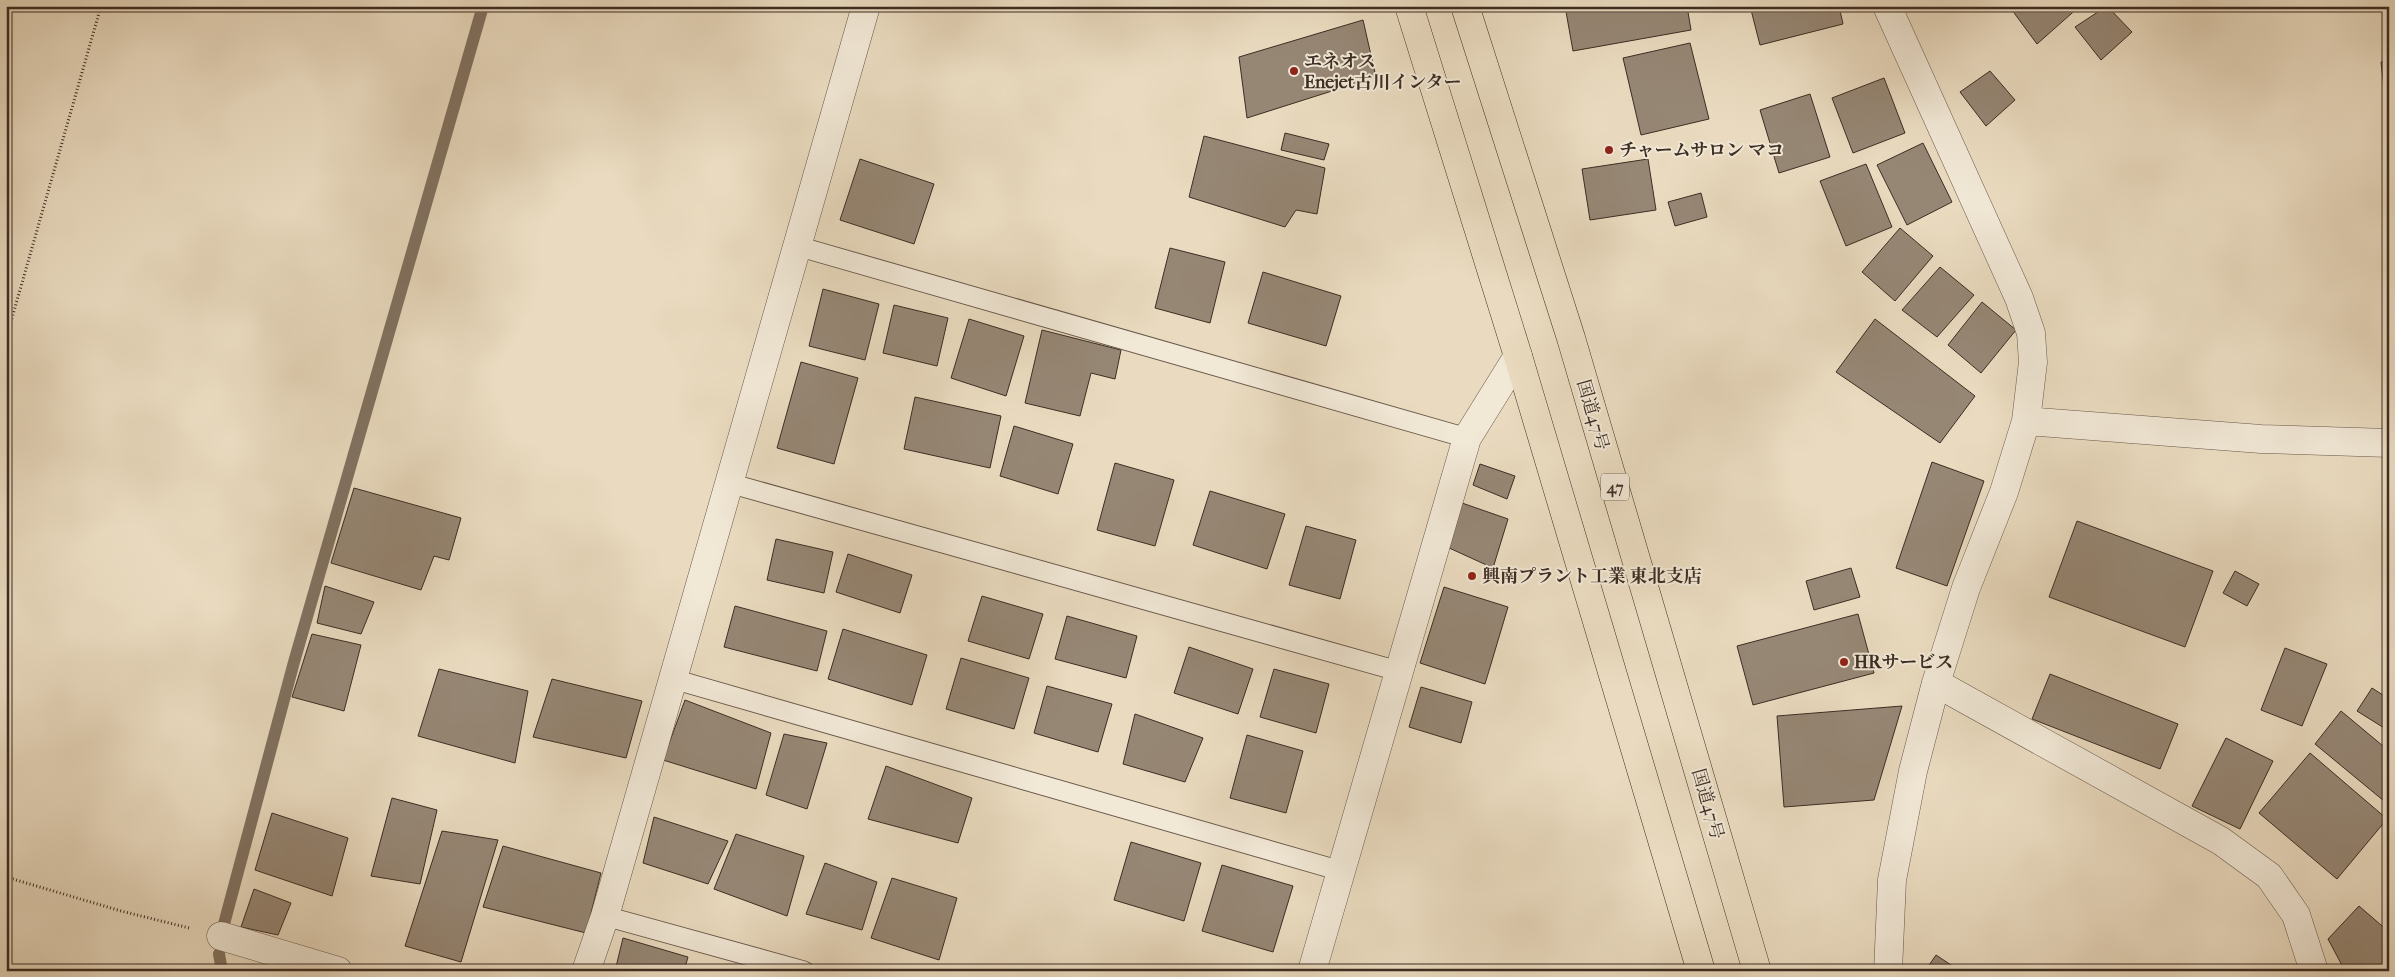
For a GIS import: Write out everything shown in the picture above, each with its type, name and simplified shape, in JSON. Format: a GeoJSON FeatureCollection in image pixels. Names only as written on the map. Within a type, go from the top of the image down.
{"type":"FeatureCollection","features":[{"type":"Feature","properties":{"kind":"highway"},"geometry":{"type":"LineString","coordinates":[[1409,6],[1518,356],[1701,971]]}},
{"type":"Feature","properties":{"kind":"highway","name":"国道47号"},"geometry":{"type":"LineString","coordinates":[[1465,6],[1571,338],[1757,971]]}},
{"type":"Feature","properties":{"kind":"street"},"geometry":{"type":"LineString","coordinates":[[586,971],[605,916],[866,6]]}},
{"type":"Feature","properties":{"kind":"street"},"geometry":{"type":"LineString","coordinates":[[1887,6],[2019,298],[2031,333],[2033,362],[2026,421],[2004,492],[1966,588],[1936,683],[1913,771],[1892,880],[1888,971]]}},
{"type":"Feature","properties":{"kind":"street"},"geometry":{"type":"LineString","coordinates":[[1312,971],[1467,438],[1518,356]]}},
{"type":"Feature","properties":{"kind":"street"},"geometry":{"type":"LineString","coordinates":[[2026,421],[2261,439],[2389,443]]}},
{"type":"Feature","properties":{"kind":"street"},"geometry":{"type":"LineString","coordinates":[[1936,683],[2221,840],[2269,876],[2296,915],[2314,971]]}},
{"type":"Feature","properties":{"kind":"street"},"geometry":{"type":"LineString","coordinates":[[221,936],[338,971]]}},
{"type":"Feature","properties":{"kind":"lane"},"geometry":{"type":"LineString","coordinates":[[797,246],[1467,438]]}},
{"type":"Feature","properties":{"kind":"lane"},"geometry":{"type":"LineString","coordinates":[[729,483],[1398,672]]}},
{"type":"Feature","properties":{"kind":"lane"},"geometry":{"type":"LineString","coordinates":[[672,679],[1341,871]]}},
{"type":"Feature","properties":{"kind":"lane"},"geometry":{"type":"LineString","coordinates":[[605,916],[804,971]]}},
{"type":"Feature","properties":{"kind":"path"},"geometry":{"type":"LineString","coordinates":[[6,339],[101,6]]}},
{"type":"Feature","properties":{"kind":"path"},"geometry":{"type":"LineString","coordinates":[[6,877],[121,911],[221,936]]}},
{"type":"Feature","properties":{"kind":"building"},"geometry":{"type":"Polygon","coordinates":[[[1565,6],[1687,6],[1691,30],[1573,51],[1565,6]]]}},
{"type":"Feature","properties":{"kind":"building"},"geometry":{"type":"Polygon","coordinates":[[[1750,6],[1839,6],[1843,24],[1760,45],[1750,6]]]}},
{"type":"Feature","properties":{"kind":"building"},"geometry":{"type":"Polygon","coordinates":[[[2009,6],[2080,6],[2037,44],[2009,6]]]}},
{"type":"Feature","properties":{"kind":"building"},"geometry":{"type":"Polygon","coordinates":[[[2107,6],[2132,32],[2101,60],[2075,27],[2107,6]]]}},
{"type":"Feature","properties":{"kind":"building"},"geometry":{"type":"Polygon","coordinates":[[[1363,20],[1376,77],[1247,118],[1239,57],[1363,20]]]}},
{"type":"Feature","properties":{"kind":"building"},"geometry":{"type":"Polygon","coordinates":[[[1690,43],[1709,119],[1641,135],[1623,58],[1690,43]]]}},
{"type":"Feature","properties":{"kind":"building"},"geometry":{"type":"Polygon","coordinates":[[[2389,61],[2389,135],[2381,62],[2389,61]]]}},
{"type":"Feature","properties":{"kind":"building"},"geometry":{"type":"Polygon","coordinates":[[[1990,71],[2015,100],[1986,126],[1960,92],[1990,71]]]}},
{"type":"Feature","properties":{"kind":"building"},"geometry":{"type":"Polygon","coordinates":[[[1884,78],[1905,133],[1853,153],[1832,98],[1884,78]]]}},
{"type":"Feature","properties":{"kind":"building"},"geometry":{"type":"Polygon","coordinates":[[[1810,94],[1830,157],[1779,173],[1760,110],[1810,94]]]}},
{"type":"Feature","properties":{"kind":"building"},"geometry":{"type":"Polygon","coordinates":[[[1285,133],[1329,144],[1324,160],[1281,150],[1285,133]]]}},
{"type":"Feature","properties":{"kind":"building"},"geometry":{"type":"Polygon","coordinates":[[[1204,136],[1325,168],[1317,214],[1296,210],[1285,227],[1189,197],[1204,136]]]}},
{"type":"Feature","properties":{"kind":"building"},"geometry":{"type":"Polygon","coordinates":[[[1923,143],[1952,202],[1907,225],[1877,165],[1923,143]]]}},
{"type":"Feature","properties":{"kind":"building"},"geometry":{"type":"Polygon","coordinates":[[[860,159],[934,184],[914,244],[840,220],[860,159]]]}},
{"type":"Feature","properties":{"kind":"building"},"geometry":{"type":"Polygon","coordinates":[[[1648,159],[1656,210],[1590,220],[1582,169],[1648,159]]]}},
{"type":"Feature","properties":{"kind":"building"},"geometry":{"type":"Polygon","coordinates":[[[1866,164],[1892,227],[1846,246],[1820,181],[1866,164]]]}},
{"type":"Feature","properties":{"kind":"building"},"geometry":{"type":"Polygon","coordinates":[[[1701,193],[1707,217],[1675,226],[1668,202],[1701,193]]]}},
{"type":"Feature","properties":{"kind":"building"},"geometry":{"type":"Polygon","coordinates":[[[1900,228],[1933,256],[1895,301],[1862,272],[1900,228]]]}},
{"type":"Feature","properties":{"kind":"building"},"geometry":{"type":"Polygon","coordinates":[[[1170,248],[1225,262],[1210,323],[1155,308],[1170,248]]]}},
{"type":"Feature","properties":{"kind":"building"},"geometry":{"type":"Polygon","coordinates":[[[1940,267],[1974,295],[1937,337],[1902,310],[1940,267]]]}},
{"type":"Feature","properties":{"kind":"building"},"geometry":{"type":"Polygon","coordinates":[[[1263,272],[1341,296],[1326,346],[1248,323],[1263,272]]]}},
{"type":"Feature","properties":{"kind":"building"},"geometry":{"type":"Polygon","coordinates":[[[823,289],[879,304],[865,360],[809,346],[823,289]]]}},
{"type":"Feature","properties":{"kind":"building"},"geometry":{"type":"Polygon","coordinates":[[[1982,302],[2016,330],[1981,373],[1948,345],[1982,302]]]}},
{"type":"Feature","properties":{"kind":"building"},"geometry":{"type":"Polygon","coordinates":[[[894,305],[948,318],[937,366],[883,353],[894,305]]]}},
{"type":"Feature","properties":{"kind":"building"},"geometry":{"type":"Polygon","coordinates":[[[969,319],[1024,336],[1006,396],[951,378],[969,319]]]}},
{"type":"Feature","properties":{"kind":"building"},"geometry":{"type":"Polygon","coordinates":[[[1875,319],[1975,396],[1940,443],[1836,372],[1875,319]]]}},
{"type":"Feature","properties":{"kind":"building"},"geometry":{"type":"Polygon","coordinates":[[[1042,330],[1121,350],[1115,379],[1091,373],[1080,416],[1025,403],[1042,330]]]}},
{"type":"Feature","properties":{"kind":"building"},"geometry":{"type":"Polygon","coordinates":[[[801,362],[858,378],[834,464],[777,448],[801,362]]]}},
{"type":"Feature","properties":{"kind":"building"},"geometry":{"type":"Polygon","coordinates":[[[915,397],[1001,416],[990,468],[904,449],[915,397]]]}},
{"type":"Feature","properties":{"kind":"building"},"geometry":{"type":"Polygon","coordinates":[[[1014,426],[1073,444],[1058,494],[1000,476],[1014,426]]]}},
{"type":"Feature","properties":{"kind":"building"},"geometry":{"type":"Polygon","coordinates":[[[1932,462],[1984,481],[1947,586],[1896,568],[1932,462]]]}},
{"type":"Feature","properties":{"kind":"building"},"geometry":{"type":"Polygon","coordinates":[[[1115,463],[1174,480],[1155,546],[1097,530],[1115,463]]]}},
{"type":"Feature","properties":{"kind":"building"},"geometry":{"type":"Polygon","coordinates":[[[1480,464],[1515,476],[1507,499],[1473,485],[1480,464]]]}},
{"type":"Feature","properties":{"kind":"building"},"geometry":{"type":"Polygon","coordinates":[[[354,488],[461,518],[449,560],[434,556],[421,590],[331,563],[354,488]]]}},
{"type":"Feature","properties":{"kind":"building"},"geometry":{"type":"Polygon","coordinates":[[[1210,491],[1285,514],[1267,569],[1193,545],[1210,491]]]}},
{"type":"Feature","properties":{"kind":"building"},"geometry":{"type":"Polygon","coordinates":[[[1462,503],[1508,519],[1493,568],[1447,547],[1462,503]]]}},
{"type":"Feature","properties":{"kind":"building"},"geometry":{"type":"Polygon","coordinates":[[[2077,521],[2213,571],[2185,647],[2049,597],[2077,521]]]}},
{"type":"Feature","properties":{"kind":"building"},"geometry":{"type":"Polygon","coordinates":[[[1306,526],[1356,540],[1340,599],[1289,585],[1306,526]]]}},
{"type":"Feature","properties":{"kind":"building"},"geometry":{"type":"Polygon","coordinates":[[[776,539],[833,552],[824,593],[767,580],[776,539]]]}},
{"type":"Feature","properties":{"kind":"building"},"geometry":{"type":"Polygon","coordinates":[[[848,554],[912,575],[900,613],[836,592],[848,554]]]}},
{"type":"Feature","properties":{"kind":"building"},"geometry":{"type":"Polygon","coordinates":[[[1851,568],[1860,597],[1814,610],[1806,581],[1851,568]]]}},
{"type":"Feature","properties":{"kind":"building"},"geometry":{"type":"Polygon","coordinates":[[[2235,571],[2259,584],[2247,606],[2223,593],[2235,571]]]}},
{"type":"Feature","properties":{"kind":"building"},"geometry":{"type":"Polygon","coordinates":[[[325,586],[374,602],[361,634],[317,623],[325,586]]]}},
{"type":"Feature","properties":{"kind":"building"},"geometry":{"type":"Polygon","coordinates":[[[1444,587],[1508,607],[1485,684],[1420,663],[1444,587]]]}},
{"type":"Feature","properties":{"kind":"building"},"geometry":{"type":"Polygon","coordinates":[[[982,596],[1043,614],[1029,659],[968,641],[982,596]]]}},
{"type":"Feature","properties":{"kind":"building"},"geometry":{"type":"Polygon","coordinates":[[[735,606],[827,631],[817,671],[724,647],[735,606]]]}},
{"type":"Feature","properties":{"kind":"building"},"geometry":{"type":"Polygon","coordinates":[[[1858,614],[1874,673],[1753,705],[1737,646],[1858,614]]]}},
{"type":"Feature","properties":{"kind":"building"},"geometry":{"type":"Polygon","coordinates":[[[1067,616],[1137,636],[1126,678],[1055,659],[1067,616]]]}},
{"type":"Feature","properties":{"kind":"building"},"geometry":{"type":"Polygon","coordinates":[[[843,629],[927,655],[912,705],[828,679],[843,629]]]}},
{"type":"Feature","properties":{"kind":"building"},"geometry":{"type":"Polygon","coordinates":[[[312,634],[361,645],[344,711],[292,697],[312,634]]]}},
{"type":"Feature","properties":{"kind":"building"},"geometry":{"type":"Polygon","coordinates":[[[1189,647],[1253,669],[1238,714],[1174,693],[1189,647]]]}},
{"type":"Feature","properties":{"kind":"building"},"geometry":{"type":"Polygon","coordinates":[[[2285,648],[2327,664],[2302,726],[2261,710],[2285,648]]]}},
{"type":"Feature","properties":{"kind":"building"},"geometry":{"type":"Polygon","coordinates":[[[961,658],[1029,678],[1014,729],[946,709],[961,658]]]}},
{"type":"Feature","properties":{"kind":"building"},"geometry":{"type":"Polygon","coordinates":[[[439,669],[528,691],[515,763],[418,736],[439,669]]]}},
{"type":"Feature","properties":{"kind":"building"},"geometry":{"type":"Polygon","coordinates":[[[1274,669],[1329,684],[1316,733],[1260,717],[1274,669]]]}},
{"type":"Feature","properties":{"kind":"building"},"geometry":{"type":"Polygon","coordinates":[[[2050,674],[2178,724],[2160,769],[2032,719],[2050,674]]]}},
{"type":"Feature","properties":{"kind":"building"},"geometry":{"type":"Polygon","coordinates":[[[552,679],[642,701],[626,758],[533,737],[552,679]]]}},
{"type":"Feature","properties":{"kind":"building"},"geometry":{"type":"Polygon","coordinates":[[[1047,686],[1112,704],[1098,752],[1034,733],[1047,686]]]}},
{"type":"Feature","properties":{"kind":"building"},"geometry":{"type":"Polygon","coordinates":[[[1421,687],[1472,702],[1461,743],[1409,727],[1421,687]]]}},
{"type":"Feature","properties":{"kind":"building"},"geometry":{"type":"Polygon","coordinates":[[[2372,688],[2389,699],[2389,731],[2357,711],[2372,688]]]}},
{"type":"Feature","properties":{"kind":"building"},"geometry":{"type":"Polygon","coordinates":[[[685,700],[771,733],[756,789],[663,760],[685,700]]]}},
{"type":"Feature","properties":{"kind":"building"},"geometry":{"type":"Polygon","coordinates":[[[1902,706],[1874,800],[1784,807],[1777,716],[1902,706]]]}},
{"type":"Feature","properties":{"kind":"building"},"geometry":{"type":"Polygon","coordinates":[[[2341,711],[2389,751],[2389,795],[2384,801],[2315,744],[2341,711]]]}},
{"type":"Feature","properties":{"kind":"building"},"geometry":{"type":"Polygon","coordinates":[[[1135,714],[1203,738],[1185,782],[1123,764],[1135,714]]]}},
{"type":"Feature","properties":{"kind":"building"},"geometry":{"type":"Polygon","coordinates":[[[784,734],[827,743],[807,809],[766,795],[784,734]]]}},
{"type":"Feature","properties":{"kind":"building"},"geometry":{"type":"Polygon","coordinates":[[[1247,735],[1303,751],[1286,813],[1230,798],[1247,735]]]}},
{"type":"Feature","properties":{"kind":"building"},"geometry":{"type":"Polygon","coordinates":[[[2226,738],[2273,761],[2240,829],[2192,806],[2226,738]]]}},
{"type":"Feature","properties":{"kind":"building"},"geometry":{"type":"Polygon","coordinates":[[[2310,753],[2387,819],[2337,879],[2259,813],[2310,753]]]}},
{"type":"Feature","properties":{"kind":"building"},"geometry":{"type":"Polygon","coordinates":[[[886,766],[972,798],[958,843],[868,819],[886,766]]]}},
{"type":"Feature","properties":{"kind":"building"},"geometry":{"type":"Polygon","coordinates":[[[392,798],[437,810],[420,884],[371,876],[392,798]]]}},
{"type":"Feature","properties":{"kind":"building"},"geometry":{"type":"Polygon","coordinates":[[[272,813],[348,838],[332,896],[255,870],[272,813]]]}},
{"type":"Feature","properties":{"kind":"building"},"geometry":{"type":"Polygon","coordinates":[[[654,817],[728,841],[708,884],[643,863],[654,817]]]}},
{"type":"Feature","properties":{"kind":"building"},"geometry":{"type":"Polygon","coordinates":[[[442,831],[498,840],[461,962],[405,946],[442,831]]]}},
{"type":"Feature","properties":{"kind":"building"},"geometry":{"type":"Polygon","coordinates":[[[736,834],[804,856],[787,916],[714,889],[736,834]]]}},
{"type":"Feature","properties":{"kind":"building"},"geometry":{"type":"Polygon","coordinates":[[[1131,842],[1201,863],[1184,921],[1114,900],[1131,842]]]}},
{"type":"Feature","properties":{"kind":"building"},"geometry":{"type":"Polygon","coordinates":[[[503,846],[601,873],[586,933],[483,907],[503,846]]]}},
{"type":"Feature","properties":{"kind":"building"},"geometry":{"type":"Polygon","coordinates":[[[825,863],[877,882],[862,930],[806,914],[825,863]]]}},
{"type":"Feature","properties":{"kind":"building"},"geometry":{"type":"Polygon","coordinates":[[[1222,865],[1293,886],[1273,952],[1202,931],[1222,865]]]}},
{"type":"Feature","properties":{"kind":"building"},"geometry":{"type":"Polygon","coordinates":[[[892,878],[957,898],[939,960],[871,938],[892,878]]]}},
{"type":"Feature","properties":{"kind":"building"},"geometry":{"type":"Polygon","coordinates":[[[254,889],[291,903],[278,935],[241,927],[254,889]]]}},
{"type":"Feature","properties":{"kind":"building"},"geometry":{"type":"Polygon","coordinates":[[[2359,906],[2389,932],[2389,971],[2345,971],[2328,939],[2359,906]]]}},
{"type":"Feature","properties":{"kind":"building"},"geometry":{"type":"Polygon","coordinates":[[[623,938],[688,957],[684,971],[615,971],[623,938]]]}},
{"type":"Feature","properties":{"kind":"building"},"geometry":{"type":"Polygon","coordinates":[[[1936,955],[1960,971],[1925,971],[1936,955]]]}},
{"type":"Feature","properties":{"kind":"waterway"},"geometry":{"type":"LineString","coordinates":[[224,924],[294,662],[483,6]]}},
{"type":"Feature","properties":{"kind":"waterway"},"geometry":{"type":"LineString","coordinates":[[219,954],[222,971]]}},
{"type":"Feature","properties":{"kind":"place","name":"エネオス Enejet古川インター"},"geometry":{"type":"Point","coordinates":[1294,71]}},
{"type":"Feature","properties":{"kind":"place","name":"チャームサロン マコ"},"geometry":{"type":"Point","coordinates":[1609,150]}},
{"type":"Feature","properties":{"kind":"place","name":"興南プラント工業 東北支店"},"geometry":{"type":"Point","coordinates":[1472,576]}},
{"type":"Feature","properties":{"kind":"place","name":"HRサービス"},"geometry":{"type":"Point","coordinates":[1844,662]}}]}
